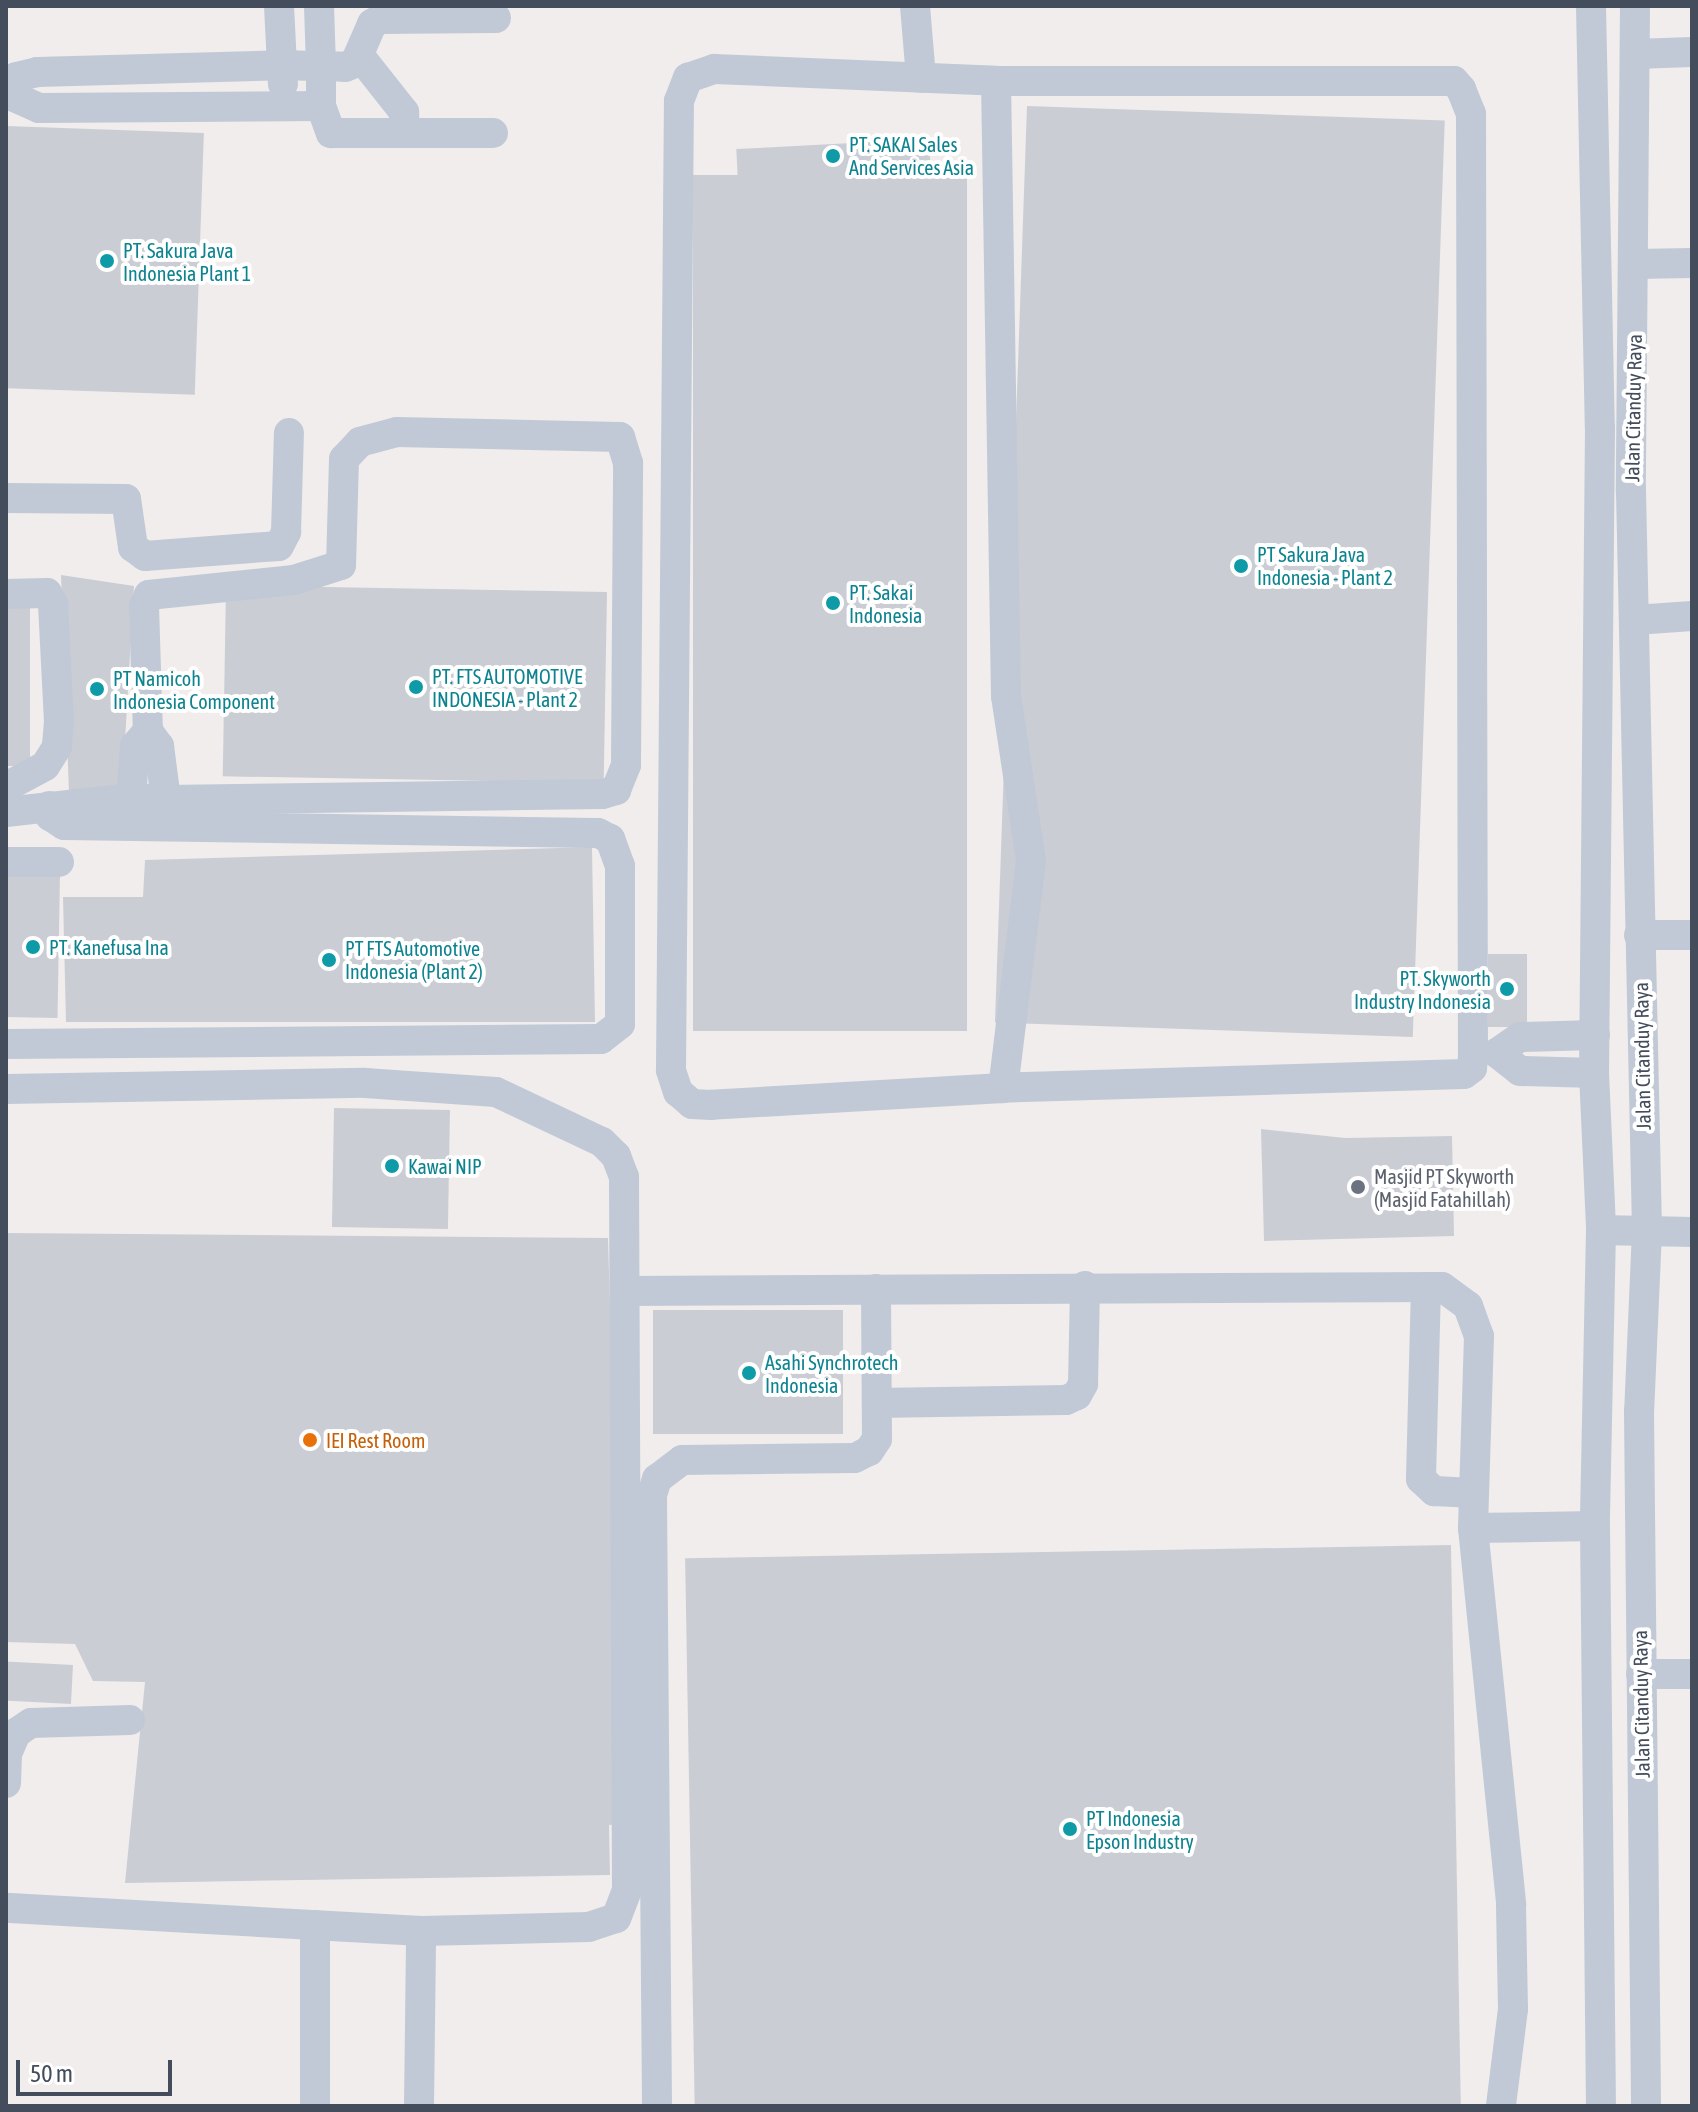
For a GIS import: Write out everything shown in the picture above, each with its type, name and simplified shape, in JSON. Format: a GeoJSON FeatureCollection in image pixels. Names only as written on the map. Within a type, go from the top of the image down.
{"type":"FeatureCollection","features":[{"type":"Feature","properties":{"kind":"street"},"geometry":{"type":"LineString","coordinates":[[279,6],[284,106]]}},
{"type":"Feature","properties":{"kind":"street"},"geometry":{"type":"LineString","coordinates":[[319,6],[321,106],[331,133],[493,133]]}},
{"type":"Feature","properties":{"kind":"street"},"geometry":{"type":"LineString","coordinates":[[915,6],[921,78]]}},
{"type":"Feature","properties":{"kind":"street","name":"Jalan Citanduy Raya"},"geometry":{"type":"LineString","coordinates":[[1591,6],[1600,428],[1594,1073],[1601,1230],[1595,1526],[1601,2106]]}},
{"type":"Feature","properties":{"kind":"street","name":"Jalan Citanduy Raya"},"geometry":{"type":"LineString","coordinates":[[1635,6],[1636,264],[1631,431],[1647,1231],[1639,1411],[1646,2106]]}},
{"type":"Feature","properties":{"kind":"street"},"geometry":{"type":"LineString","coordinates":[[321,106],[39,108],[14,97],[7,86],[16,77],[37,72],[283,65],[345,67],[359,55],[372,24],[393,16],[496,18]]}},
{"type":"Feature","properties":{"kind":"street"},"geometry":{"type":"LineString","coordinates":[[1635,54],[1692,52]]}},
{"type":"Feature","properties":{"kind":"street"},"geometry":{"type":"LineString","coordinates":[[359,55],[404,112],[405,133]]}},
{"type":"Feature","properties":{"kind":"street"},"geometry":{"type":"LineString","coordinates":[[216,106],[217,67]]}},
{"type":"Feature","properties":{"kind":"street"},"geometry":{"type":"LineString","coordinates":[[1485,1054],[1468,100],[1454,81],[996,81],[714,69],[688,78],[679,101],[671,1070],[678,1092],[692,1104],[711,1105],[1003,1088],[1449,1077],[1472,1068],[1485,1054],[1520,1037],[1595,1035]]}},
{"type":"Feature","properties":{"kind":"street"},"geometry":{"type":"LineString","coordinates":[[996,81],[1006,696],[1031,861],[1003,1088]]}},
{"type":"Feature","properties":{"kind":"street"},"geometry":{"type":"LineString","coordinates":[[1636,264],[1692,263]]}},
{"type":"Feature","properties":{"kind":"street"},"geometry":{"type":"LineString","coordinates":[[1600,428],[1631,431]]}},
{"type":"Feature","properties":{"kind":"street"},"geometry":{"type":"LineString","coordinates":[[6,812],[131,798],[166,800],[616,790],[626,765],[628,463],[620,437],[397,432],[360,442],[344,459],[341,565],[308,578],[189,587],[145,600],[148,731],[159,746],[166,800]]}},
{"type":"Feature","properties":{"kind":"street"},"geometry":{"type":"LineString","coordinates":[[6,498],[126,499],[133,547],[145,556],[279,546],[286,532],[289,433]]}},
{"type":"Feature","properties":{"kind":"street"},"geometry":{"type":"LineString","coordinates":[[6,594],[47,593],[53,604],[59,722],[57,747],[45,766],[6,787]]}},
{"type":"Feature","properties":{"kind":"street"},"geometry":{"type":"LineString","coordinates":[[1635,620],[1692,616]]}},
{"type":"Feature","properties":{"kind":"street"},"geometry":{"type":"LineString","coordinates":[[131,798],[135,746],[148,731]]}},
{"type":"Feature","properties":{"kind":"street"},"geometry":{"type":"LineString","coordinates":[[6,1044],[601,1039],[620,1024],[620,866],[610,839],[598,833],[64,825],[50,816],[49,806]]}},
{"type":"Feature","properties":{"kind":"street"},"geometry":{"type":"LineString","coordinates":[[6,862],[59,862]]}},
{"type":"Feature","properties":{"kind":"street"},"geometry":{"type":"LineString","coordinates":[[1639,935],[1692,935]]}},
{"type":"Feature","properties":{"kind":"street"},"geometry":{"type":"LineString","coordinates":[[1485,1054],[1520,1071],[1594,1073]]}},
{"type":"Feature","properties":{"kind":"street"},"geometry":{"type":"LineString","coordinates":[[6,1089],[365,1083],[514,1098],[602,1142],[616,1156],[624,1177],[625,1291],[624,1904],[616,1918],[589,1927],[421,1931],[6,1908]]}},
{"type":"Feature","properties":{"kind":"street"},"geometry":{"type":"LineString","coordinates":[[1601,1230],[1692,1232]]}},
{"type":"Feature","properties":{"kind":"street"},"geometry":{"type":"LineString","coordinates":[[625,1291],[1085,1286],[1426,1287],[1458,1295],[1477,1320],[1473,1528],[1511,1905],[1513,2009],[1501,2106]]}},
{"type":"Feature","properties":{"kind":"street"},"geometry":{"type":"LineString","coordinates":[[877,1403],[1066,1400],[1077,1395],[1083,1384],[1085,1286]]}},
{"type":"Feature","properties":{"kind":"street"},"geometry":{"type":"LineString","coordinates":[[1426,1287],[1421,1479],[1434,1491],[1474,1493]]}},
{"type":"Feature","properties":{"kind":"street"},"geometry":{"type":"LineString","coordinates":[[657,2106],[651,1596],[657,1479],[682,1460],[855,1458],[877,1439],[876,1289]]}},
{"type":"Feature","properties":{"kind":"street"},"geometry":{"type":"LineString","coordinates":[[1473,1528],[1595,1526]]}},
{"type":"Feature","properties":{"kind":"street"},"geometry":{"type":"LineString","coordinates":[[1641,1674],[1692,1674]]}},
{"type":"Feature","properties":{"kind":"street"},"geometry":{"type":"LineString","coordinates":[[6,1783],[7,1754],[16,1733],[31,1723],[130,1720]]}},
{"type":"Feature","properties":{"kind":"street"},"geometry":{"type":"LineString","coordinates":[[315,1925],[315,2106]]}},
{"type":"Feature","properties":{"kind":"street"},"geometry":{"type":"LineString","coordinates":[[419,2106],[421,1931]]}},
{"type":"Feature","properties":{"kind":"building","name":"PT Sakura Java Indonesia - Plant 2"},"geometry":{"type":"Polygon","coordinates":[[[1027,106],[1445,121],[1413,1037],[995,1022],[1027,106]]]}},
{"type":"Feature","properties":{"kind":"building","name":"PT. Sakura Java Indonesia Plant 1"},"geometry":{"type":"Polygon","coordinates":[[[6,126],[204,133],[195,395],[6,388],[6,126]]]}},
{"type":"Feature","properties":{"kind":"building","name":"PT. SAKAI Sales And Services Asia"},"geometry":{"type":"Polygon","coordinates":[[[929,139],[931,173],[738,183],[736,149],[929,139]]]}},
{"type":"Feature","properties":{"kind":"building","name":"PT. Sakai Indonesia"},"geometry":{"type":"Polygon","coordinates":[[[693,175],[967,175],[967,1031],[693,1031],[693,175]]]}},
{"type":"Feature","properties":{"kind":"building","name":"PT Namicoh Indonesia Component"},"geometry":{"type":"Polygon","coordinates":[[[61,575],[134,586],[122,792],[69,793],[61,575]]]}},
{"type":"Feature","properties":{"kind":"building","name":"PT. FTS AUTOMOTIVE INDONESIA - Plant 2"},"geometry":{"type":"Polygon","coordinates":[[[226,585],[607,592],[604,783],[223,776],[226,585]]]}},
{"type":"Feature","properties":{"kind":"building"},"geometry":{"type":"Polygon","coordinates":[[[6,597],[30,597],[30,766],[6,766],[6,597]]]}},
{"type":"Feature","properties":{"kind":"building","name":"PT FTS Automotive Indonesia (Plant 2)"},"geometry":{"type":"Polygon","coordinates":[[[592,847],[595,1022],[66,1022],[63,897],[143,897],[145,860],[592,847]]]}},
{"type":"Feature","properties":{"kind":"building","name":"PT. Kanefusa Ina"},"geometry":{"type":"Polygon","coordinates":[[[6,873],[60,874],[57,1018],[6,1017],[6,873]]]}},
{"type":"Feature","properties":{"kind":"building","name":"PT. Skyworth Industry Indonesia"},"geometry":{"type":"Polygon","coordinates":[[[1488,954],[1527,954],[1527,1027],[1488,1027],[1488,954]]]}},
{"type":"Feature","properties":{"kind":"building","name":"Kawai NIP"},"geometry":{"type":"Polygon","coordinates":[[[334,1108],[450,1110],[448,1229],[332,1227],[334,1108]]]}},
{"type":"Feature","properties":{"kind":"building","name":"Masjid PT Skyworth (Masjid Fatahillah)"},"geometry":{"type":"Polygon","coordinates":[[[1261,1129],[1345,1138],[1452,1136],[1454,1236],[1264,1241],[1261,1129]]]}},
{"type":"Feature","properties":{"kind":"building","name":"IEI Rest Room"},"geometry":{"type":"Polygon","coordinates":[[[6,1233],[608,1238],[625,1824],[609,1825],[610,1875],[125,1883],[145,1682],[93,1681],[75,1644],[6,1642],[6,1233]]]}},
{"type":"Feature","properties":{"kind":"building","name":"Asahi Synchrotech Indonesia"},"geometry":{"type":"Polygon","coordinates":[[[653,1310],[843,1310],[843,1434],[653,1434],[653,1310]]]}},
{"type":"Feature","properties":{"kind":"building","name":"PT Indonesia Epson Industry"},"geometry":{"type":"Polygon","coordinates":[[[1451,1545],[1461,2106],[695,2106],[685,1558],[1451,1545]]]}},
{"type":"Feature","properties":{"kind":"building"},"geometry":{"type":"Polygon","coordinates":[[[6,1661],[73,1665],[71,1704],[6,1701],[6,1661]]]}},
{"type":"Feature","properties":{"kind":"place","name":"PT. SAKAI Sales And Services Asia"},"geometry":{"type":"Point","coordinates":[833,156]}},
{"type":"Feature","properties":{"kind":"place","name":"PT. Sakura Java Indonesia Plant 1"},"geometry":{"type":"Point","coordinates":[107,261]}},
{"type":"Feature","properties":{"kind":"place","name":"PT Sakura Java Indonesia - Plant 2"},"geometry":{"type":"Point","coordinates":[1241,566]}},
{"type":"Feature","properties":{"kind":"place","name":"PT. Sakai Indonesia"},"geometry":{"type":"Point","coordinates":[833,603]}},
{"type":"Feature","properties":{"kind":"place","name":"PT. FTS AUTOMOTIVE INDONESIA - Plant 2"},"geometry":{"type":"Point","coordinates":[416,687]}},
{"type":"Feature","properties":{"kind":"place","name":"PT Namicoh Indonesia Component"},"geometry":{"type":"Point","coordinates":[97,689]}},
{"type":"Feature","properties":{"kind":"place","name":"PT. Kanefusa Ina"},"geometry":{"type":"Point","coordinates":[33,947]}},
{"type":"Feature","properties":{"kind":"place","name":"PT FTS Automotive Indonesia (Plant 2)"},"geometry":{"type":"Point","coordinates":[329,960]}},
{"type":"Feature","properties":{"kind":"place","name":"PT. Skyworth Industry Indonesia"},"geometry":{"type":"Point","coordinates":[1507,989]}},
{"type":"Feature","properties":{"kind":"place","name":"Kawai NIP"},"geometry":{"type":"Point","coordinates":[392,1166]}},
{"type":"Feature","properties":{"kind":"place","name":"Masjid PT Skyworth (Masjid Fatahillah)"},"geometry":{"type":"Point","coordinates":[1358,1187]}},
{"type":"Feature","properties":{"kind":"place","name":"Asahi Synchrotech Indonesia"},"geometry":{"type":"Point","coordinates":[749,1373]}},
{"type":"Feature","properties":{"kind":"place","name":"IEI Rest Room"},"geometry":{"type":"Point","coordinates":[310,1440]}},
{"type":"Feature","properties":{"kind":"place","name":"PT Indonesia Epson Industry"},"geometry":{"type":"Point","coordinates":[1070,1829]}}]}
